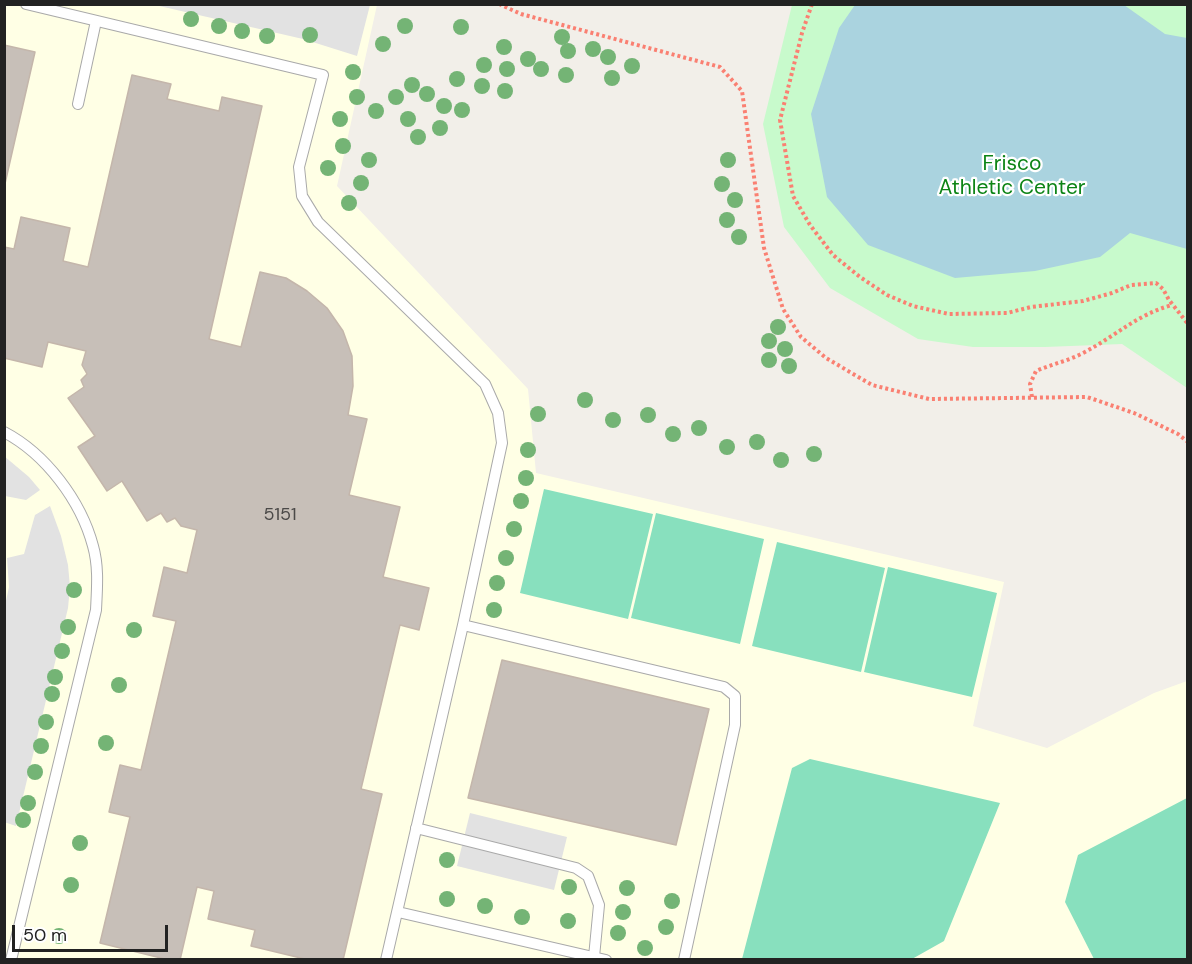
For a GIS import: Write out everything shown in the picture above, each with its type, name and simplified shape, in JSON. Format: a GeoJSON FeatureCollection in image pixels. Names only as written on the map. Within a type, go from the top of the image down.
{"type":"FeatureCollection","features":[{"type":"Feature","properties":{"kind":"lane"},"geometry":{"type":"LineString","coordinates":[[26,4],[323,75],[299,167],[302,196],[318,222],[485,384],[498,413],[502,443],[386,960]]}},
{"type":"Feature","properties":{"kind":"lane"},"geometry":{"type":"LineString","coordinates":[[78,104],[96,21]]}},
{"type":"Feature","properties":{"kind":"lane"},"geometry":{"type":"LineString","coordinates":[[4,432],[15,437],[39,458],[60,480],[78,508],[94,546],[98,588],[96,610],[11,960]]}},
{"type":"Feature","properties":{"kind":"lane"},"geometry":{"type":"LineString","coordinates":[[463,625],[724,687],[735,696],[735,725],[684,960]]}},
{"type":"Feature","properties":{"kind":"lane"},"geometry":{"type":"LineString","coordinates":[[416,828],[576,868],[588,876],[598,905],[594,957]]}},
{"type":"Feature","properties":{"kind":"lane"},"geometry":{"type":"LineString","coordinates":[[398,912],[606,960]]}},
{"type":"Feature","properties":{"kind":"path"},"geometry":{"type":"LineString","coordinates":[[500,4],[521,14],[720,67],[742,92],[764,248],[783,309],[801,337],[826,358],[872,386],[929,399],[1087,397],[1134,413],[1178,434],[1188,442]]}},
{"type":"Feature","properties":{"kind":"path"},"geometry":{"type":"LineString","coordinates":[[812,4],[802,33],[780,120],[793,196],[810,225],[833,255],[887,295],[913,306],[949,314],[1007,313],[1031,307],[1083,301],[1131,285],[1156,283],[1163,289],[1172,305],[1188,324]]}},
{"type":"Feature","properties":{"kind":"path"},"geometry":{"type":"LineString","coordinates":[[1032,397],[1030,384],[1036,371],[1064,363],[1147,313],[1172,305]]}},
{"type":"Feature","properties":{"kind":"shaded area"},"geometry":{"type":"Polygon","coordinates":[[[5,5],[377,5],[337,186],[528,389],[536,473],[1004,582],[973,726],[1047,748],[1154,693],[1187,681],[1187,959],[5,960],[5,5]]]}},
{"type":"Feature","properties":{"kind":"shaded area"},"geometry":{"type":"Polygon","coordinates":[[[155,5],[370,5],[357,56],[303,39],[155,5]]]}},
{"type":"Feature","properties":{"kind":"shaded area"},"geometry":{"type":"Polygon","coordinates":[[[4,456],[29,477],[40,490],[26,500],[5,496],[4,456]]]}},
{"type":"Feature","properties":{"kind":"shaded area"},"geometry":{"type":"Polygon","coordinates":[[[50,506],[68,565],[70,587],[68,608],[16,826],[4,822],[4,610],[9,587],[7,558],[24,554],[35,515],[50,506]]]}},
{"type":"Feature","properties":{"kind":"shaded area"},"geometry":{"type":"Polygon","coordinates":[[[470,813],[567,837],[554,890],[457,866],[470,813]]]}},
{"type":"Feature","properties":{"kind":"green space","name":"Frisco Athletic Center"},"geometry":{"type":"Polygon","coordinates":[[[792,5],[1187,5],[1187,388],[1122,344],[973,347],[918,339],[830,288],[784,227],[763,124],[792,5]]]}},
{"type":"Feature","properties":{"kind":"green space"},"geometry":{"type":"Polygon","coordinates":[[[544,489],[653,514],[628,619],[520,593],[544,489]]]}},
{"type":"Feature","properties":{"kind":"green space"},"geometry":{"type":"Polygon","coordinates":[[[656,513],[764,539],[740,644],[631,618],[656,513]]]}},
{"type":"Feature","properties":{"kind":"green space"},"geometry":{"type":"Polygon","coordinates":[[[777,542],[885,568],[861,672],[752,646],[777,542]]]}},
{"type":"Feature","properties":{"kind":"green space"},"geometry":{"type":"Polygon","coordinates":[[[888,567],[997,593],[972,697],[864,672],[888,567]]]}},
{"type":"Feature","properties":{"kind":"green space"},"geometry":{"type":"Polygon","coordinates":[[[810,759],[1000,803],[944,941],[912,959],[742,959],[792,768],[810,759]]]}},
{"type":"Feature","properties":{"kind":"green space"},"geometry":{"type":"Polygon","coordinates":[[[1187,798],[1187,959],[1094,959],[1065,902],[1078,855],[1187,798]]]}},
{"type":"Feature","properties":{"kind":"water","name":"Frisco Athletic Center"},"geometry":{"type":"Polygon","coordinates":[[[855,5],[1124,5],[1165,34],[1187,38],[1187,249],[1130,233],[1100,257],[1035,271],[955,278],[868,245],[827,197],[811,114],[839,28],[855,5]]]}},
{"type":"Feature","properties":{"kind":"building"},"geometry":{"type":"Polygon","coordinates":[[[4,45],[35,52],[4,188],[4,45]]]}},
{"type":"Feature","properties":{"kind":"building"},"geometry":{"type":"Polygon","coordinates":[[[132,75],[171,84],[167,99],[219,111],[222,97],[262,106],[209,339],[241,347],[260,272],[286,278],[307,291],[327,308],[343,331],[352,356],[353,386],[348,415],[367,419],[349,495],[400,507],[383,577],[429,588],[419,630],[400,625],[361,789],[382,794],[343,960],[309,960],[251,946],[255,930],[208,919],[214,891],[197,887],[180,960],[169,960],[100,943],[130,817],[109,812],[120,765],[141,770],[176,621],[153,616],[164,567],[187,573],[197,530],[181,526],[175,518],[167,522],[161,513],[147,521],[122,481],[107,491],[78,447],[95,436],[68,398],[84,387],[81,380],[87,374],[82,365],[86,351],[48,342],[42,367],[4,358],[4,247],[14,249],[21,217],[70,228],[63,261],[88,267],[132,75]]]}},
{"type":"Feature","properties":{"kind":"building"},"geometry":{"type":"Polygon","coordinates":[[[502,660],[709,709],[676,845],[468,798],[502,660]]]}}]}
